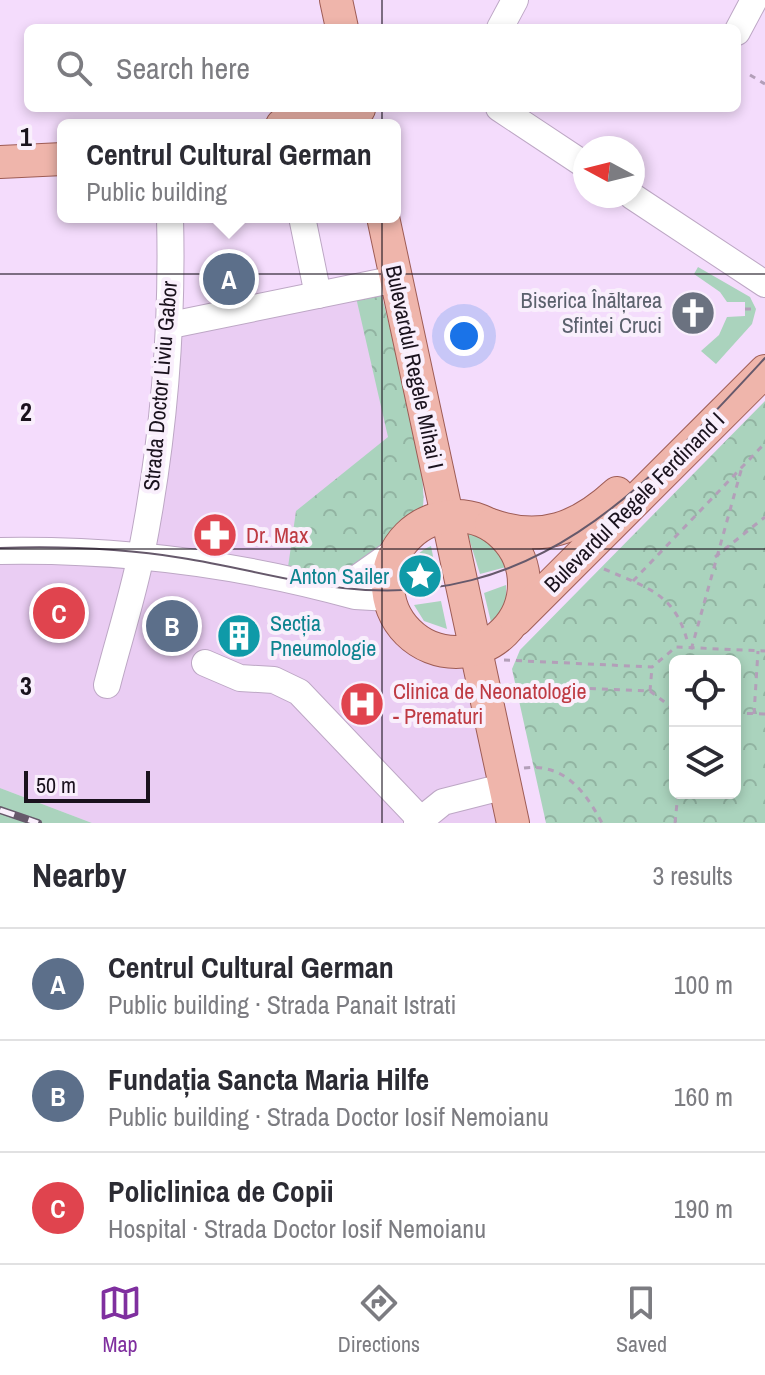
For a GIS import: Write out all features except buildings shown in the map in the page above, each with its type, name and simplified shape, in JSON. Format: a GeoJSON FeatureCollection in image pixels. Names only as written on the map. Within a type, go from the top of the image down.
{"type":"FeatureCollection","features":[{"type":"Feature","properties":{"kind":"main road"},"geometry":{"type":"LineString","coordinates":[[336,0],[341,24]]}},
{"type":"Feature","properties":{"kind":"main road"},"geometry":{"type":"LineString","coordinates":[[310,119],[342,112]]}},
{"type":"Feature","properties":{"kind":"main road"},"geometry":{"type":"LineString","coordinates":[[0,162],[57,159]]}},
{"type":"Feature","properties":{"kind":"main road","name":"Bulevardul Regele Mihai I"},"geometry":{"type":"LineString","coordinates":[[384,223],[447,516],[492,647],[512,777],[513,823]]}},
{"type":"Feature","properties":{"kind":"main road","name":"Bulevardul Regele Ferdinand I"},"geometry":{"type":"LineString","coordinates":[[447,516],[468,517],[517,533],[543,533],[585,519],[678,435],[765,348]]}},
{"type":"Feature","properties":{"kind":"main road","name":"Bulevardul Regele Ferdinand I"},"geometry":{"type":"LineString","coordinates":[[492,647],[765,371]]}},
{"type":"Feature","properties":{"kind":"main road"},"geometry":{"type":"LineString","coordinates":[[447,516],[424,524],[405,539],[389,571],[390,598],[405,628],[423,643],[446,651],[492,647],[517,614],[524,580],[514,547],[491,525]]}},
{"type":"Feature","properties":{"kind":"street"},"geometry":{"type":"LineString","coordinates":[[502,24],[515,0]]}},
{"type":"Feature","properties":{"kind":"street"},"geometry":{"type":"LineString","coordinates":[[741,24],[754,0]]}},
{"type":"Feature","properties":{"kind":"street"},"geometry":{"type":"LineString","coordinates":[[505,112],[573,157]]}},
{"type":"Feature","properties":{"kind":"street"},"geometry":{"type":"LineString","coordinates":[[645,206],[760,296]]}},
{"type":"Feature","properties":{"kind":"street","name":"Strada Doctor Liviu Gabor"},"geometry":{"type":"LineString","coordinates":[[107,685],[141,555],[171,325],[170,223]]}},
{"type":"Feature","properties":{"kind":"street"},"geometry":{"type":"LineString","coordinates":[[303,223],[318,295]]}},
{"type":"Feature","properties":{"kind":"street"},"geometry":{"type":"LineString","coordinates":[[171,325],[396,279]]}},
{"type":"Feature","properties":{"kind":"street"},"geometry":{"type":"LineString","coordinates":[[339,591],[390,555],[405,539]]}},
{"type":"Feature","properties":{"kind":"street"},"geometry":{"type":"LineString","coordinates":[[0,551],[87,550],[141,555],[390,598]]}},
{"type":"Feature","properties":{"kind":"street"},"geometry":{"type":"LineString","coordinates":[[205,663],[240,678],[274,680],[299,692],[419,822],[455,797],[512,777]]}},
{"type":"Feature","properties":{"kind":"path"},"geometry":{"type":"LineString","coordinates":[[750,75],[765,84]]}},
{"type":"Feature","properties":{"kind":"path"},"geometry":{"type":"LineString","coordinates":[[745,309],[760,296]]}},
{"type":"Feature","properties":{"kind":"path"},"geometry":{"type":"LineString","coordinates":[[633,581],[765,443]]}},
{"type":"Feature","properties":{"kind":"path"},"geometry":{"type":"LineString","coordinates":[[688,648],[742,467]]}},
{"type":"Feature","properties":{"kind":"path"},"geometry":{"type":"LineString","coordinates":[[715,557],[765,517]]}},
{"type":"Feature","properties":{"kind":"path"},"geometry":{"type":"LineString","coordinates":[[601,567],[665,600],[681,617],[688,655]]}},
{"type":"Feature","properties":{"kind":"path"},"geometry":{"type":"LineString","coordinates":[[492,647],[652,667]]}},
{"type":"Feature","properties":{"kind":"path"},"geometry":{"type":"LineString","coordinates":[[650,691],[652,667],[676,647],[765,651]]}},
{"type":"Feature","properties":{"kind":"path"},"geometry":{"type":"LineString","coordinates":[[754,714],[758,651]]}},
{"type":"Feature","properties":{"kind":"path"},"geometry":{"type":"LineString","coordinates":[[501,684],[650,691],[669,705]]}},
{"type":"Feature","properties":{"kind":"path"},"geometry":{"type":"LineString","coordinates":[[741,713],[765,714]]}},
{"type":"Feature","properties":{"kind":"path"},"geometry":{"type":"LineString","coordinates":[[512,777],[545,767],[566,775],[585,795],[602,823]]}},
{"type":"Feature","properties":{"kind":"path"},"geometry":{"type":"LineString","coordinates":[[675,823],[677,799]]}},
{"type":"Feature","properties":{"kind":"shaded area"},"geometry":{"type":"Polygon","coordinates":[[[379,284],[423,482],[421,515],[321,578],[147,550],[174,331],[379,284]]]}},
{"type":"Feature","properties":{"kind":"shaded area"},"geometry":{"type":"Polygon","coordinates":[[[0,557],[179,565],[392,607],[405,628],[423,643],[446,651],[475,649],[513,823],[92,823],[0,788],[0,557]]]}},
{"type":"Feature","properties":{"kind":"green space"},"geometry":{"type":"Polygon","coordinates":[[[698,267],[750,297],[756,309],[752,324],[716,364],[701,351],[719,335],[727,317],[745,316],[745,302],[727,302],[720,292],[694,274],[698,267]]]}},
{"type":"Feature","properties":{"kind":"green space"},"geometry":{"type":"Polygon","coordinates":[[[380,288],[416,437],[421,468],[422,511],[404,536],[346,573],[326,576],[287,574],[296,511],[388,437],[355,293],[380,288]]]}},
{"type":"Feature","properties":{"kind":"green space"},"geometry":{"type":"Polygon","coordinates":[[[765,401],[765,823],[546,823],[512,669],[520,650],[765,401]]]}},
{"type":"Feature","properties":{"kind":"green space"},"geometry":{"type":"Polygon","coordinates":[[[467,532],[493,543],[510,566],[480,574],[467,532]]]}},
{"type":"Feature","properties":{"kind":"green space"},"geometry":{"type":"Polygon","coordinates":[[[431,546],[438,582],[410,586],[413,562],[431,546]]]}},
{"type":"Feature","properties":{"kind":"green space"},"geometry":{"type":"Polygon","coordinates":[[[506,585],[506,605],[491,622],[484,593],[506,585]]]}},
{"type":"Feature","properties":{"kind":"green space"},"geometry":{"type":"Polygon","coordinates":[[[441,601],[447,629],[424,621],[414,605],[441,601]]]}},
{"type":"Feature","properties":{"kind":"green space"},"geometry":{"type":"Polygon","coordinates":[[[0,788],[92,823],[0,823],[0,788]]]}},
{"type":"Feature","properties":{"kind":"tram line"},"geometry":{"type":"LineString","coordinates":[[0,548],[136,552],[202,561],[343,588],[412,590],[473,580],[530,559],[581,530],[630,494],[676,452],[765,358]]}},
{"type":"Feature","properties":{"kind":"railway"},"geometry":{"type":"LineString","coordinates":[[0,810],[38,823]]}},
{"type":"Feature","properties":{"kind":"place","name":"Centrul Cultural German"},"geometry":{"type":"Point","coordinates":[229,279]}},
{"type":"Feature","properties":{"kind":"place","name":"Biserica Înălțarea Sfintei Cruci"},"geometry":{"type":"Point","coordinates":[693,313]}},
{"type":"Feature","properties":{"kind":"place","name":"Dr. Max"},"geometry":{"type":"Point","coordinates":[215,535]}},
{"type":"Feature","properties":{"kind":"place","name":"Anton Sailer"},"geometry":{"type":"Point","coordinates":[420,576]}},
{"type":"Feature","properties":{"kind":"place","name":"Policlinica de Copii"},"geometry":{"type":"Point","coordinates":[59,613]}},
{"type":"Feature","properties":{"kind":"place","name":"Fundația Sancta Maria Hilfe"},"geometry":{"type":"Point","coordinates":[172,626]}},
{"type":"Feature","properties":{"kind":"place","name":"Secția Pneumologie"},"geometry":{"type":"Point","coordinates":[239,636]}},
{"type":"Feature","properties":{"kind":"place","name":"Clinica de Neonatologie - Prematuri"},"geometry":{"type":"Point","coordinates":[362,704]}}]}
